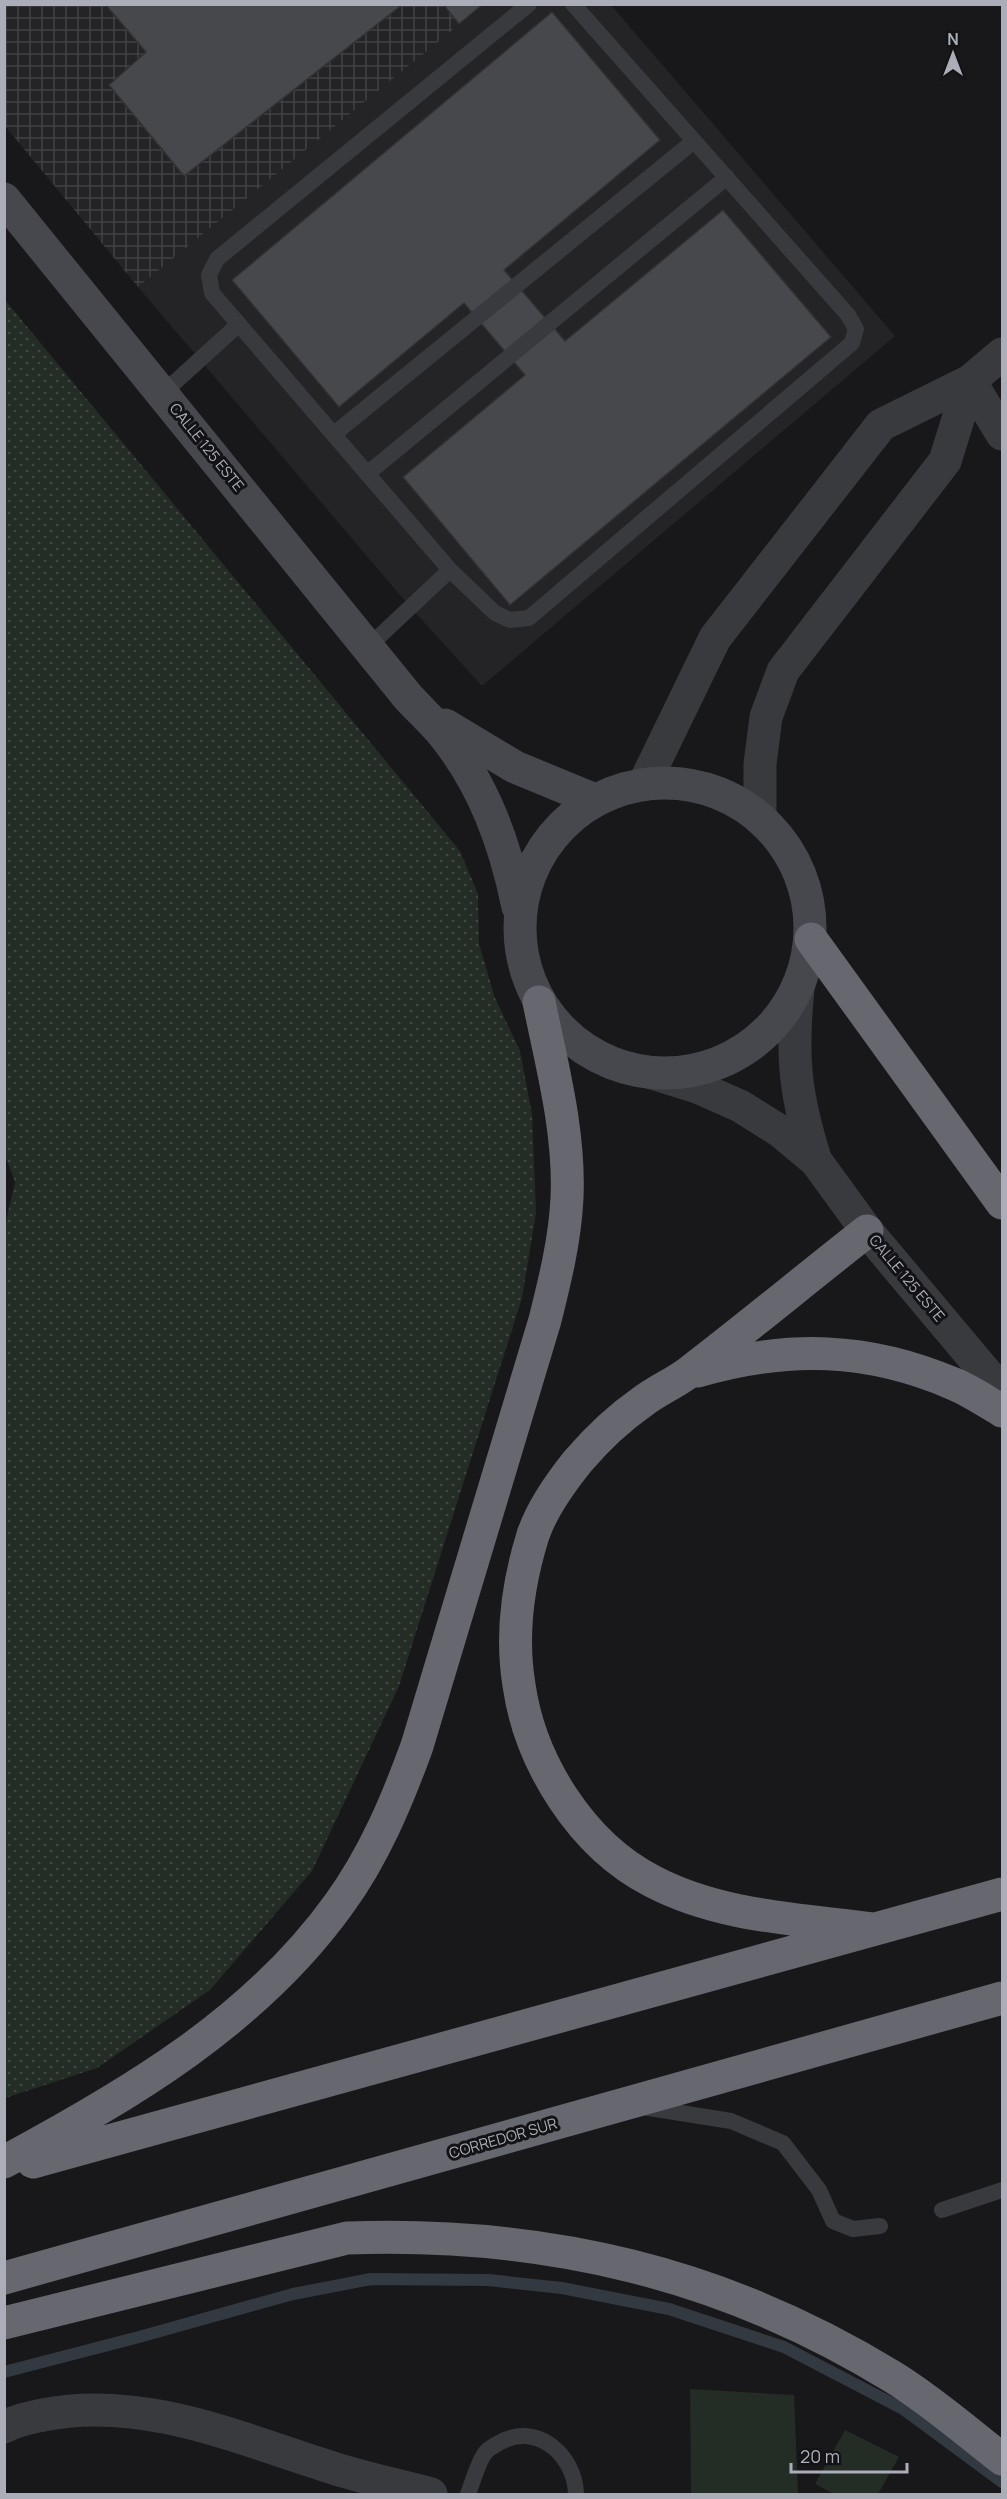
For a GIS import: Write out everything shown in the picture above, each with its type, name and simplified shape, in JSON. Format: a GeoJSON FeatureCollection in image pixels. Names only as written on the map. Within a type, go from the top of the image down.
{"type":"FeatureCollection","features":[{"type":"Feature","properties":{"kind":"highway"},"geometry":{"type":"LineString","coordinates":[[811,939],[1002,1203]]}},
{"type":"Feature","properties":{"kind":"highway"},"geometry":{"type":"LineString","coordinates":[[4,2162],[89,2117],[167,2066],[218,2029],[264,1990],[305,1948],[340,1904],[369,1858],[399,1796],[420,1735],[545,1320],[561,1254],[567,1198],[566,1154],[560,1103],[539,1002]]}},
{"type":"Feature","properties":{"kind":"highway"},"geometry":{"type":"LineString","coordinates":[[867,1231],[685,1375],[640,1402],[579,1460],[553,1496],[534,1533],[521,1583],[515,1630],[519,1686],[532,1736],[551,1779],[581,1822],[616,1857],[652,1881],[728,1910],[874,1929]]}},
{"type":"Feature","properties":{"kind":"highway"},"geometry":{"type":"LineString","coordinates":[[685,1375],[739,1359],[794,1353],[849,1355],[904,1366],[956,1384],[1002,1411]]}},
{"type":"Feature","properties":{"kind":"highway"},"geometry":{"type":"LineString","coordinates":[[4,2170],[1002,1894]]}},
{"type":"Feature","properties":{"kind":"highway","name":"CORREDOR SUR"},"geometry":{"type":"LineString","coordinates":[[4,2278],[1002,1998]]}},
{"type":"Feature","properties":{"kind":"highway"},"geometry":{"type":"LineString","coordinates":[[4,2323],[347,2238],[406,2236],[557,2250],[631,2265],[693,2282],[777,2315],[846,2349],[896,2378],[1002,2459]]}},
{"type":"Feature","properties":{"kind":"main road","name":"CALLE 125 ESTE"},"geometry":{"type":"LineString","coordinates":[[4,199],[408,697],[442,733],[471,774],[494,818],[510,865],[520,914]]}},
{"type":"Feature","properties":{"kind":"main road","name":"CALLE 125 ESTE"},"geometry":{"type":"LineString","coordinates":[[408,697],[442,723],[487,751],[554,785],[595,800]]}},
{"type":"Feature","properties":{"kind":"main road"},"geometry":{"type":"LineString","coordinates":[[644,784],[686,784],[725,796],[760,817],[784,842],[801,872],[809,905],[811,939],[807,964],[798,989],[774,1026],[739,1054],[697,1070],[652,1073],[607,1062],[568,1037],[539,1002],[526,975],[520,944],[520,914],[528,880],[543,848],[566,821],[595,800],[619,790],[644,784]]}},
{"type":"Feature","properties":{"kind":"street"},"geometry":{"type":"LineString","coordinates":[[644,784],[715,638],[881,425],[970,381],[1002,354]]}},
{"type":"Feature","properties":{"kind":"street"},"geometry":{"type":"LineString","coordinates":[[970,381],[1002,434]]}},
{"type":"Feature","properties":{"kind":"street"},"geometry":{"type":"LineString","coordinates":[[760,817],[760,764],[766,717],[783,671],[945,461],[970,381]]}},
{"type":"Feature","properties":{"kind":"street","name":"CALLE 125 ESTE"},"geometry":{"type":"LineString","coordinates":[[798,989],[794,1032],[795,1076],[802,1120],[816,1161]]}},
{"type":"Feature","properties":{"kind":"street","name":"CALLE 125 ESTE"},"geometry":{"type":"LineString","coordinates":[[652,1073],[740,1106],[780,1131],[816,1161],[867,1231],[1002,1392]]}},
{"type":"Feature","properties":{"kind":"street"},"geometry":{"type":"LineString","coordinates":[[4,2427],[15,2421],[66,2410],[122,2410],[185,2421],[333,2468],[431,2494]]}},
{"type":"Feature","properties":{"kind":"lane"},"geometry":{"type":"LineString","coordinates":[[529,4],[217,259],[209,275],[213,292],[239,324],[450,570],[495,613],[510,620],[529,618],[852,343],[856,329],[848,315],[573,4]]}},
{"type":"Feature","properties":{"kind":"lane"},"geometry":{"type":"LineString","coordinates":[[334,434],[694,141]]}},
{"type":"Feature","properties":{"kind":"lane"},"geometry":{"type":"LineString","coordinates":[[368,474],[727,177]]}},
{"type":"Feature","properties":{"kind":"lane"},"geometry":{"type":"LineString","coordinates":[[163,393],[239,324]]}},
{"type":"Feature","properties":{"kind":"lane"},"geometry":{"type":"LineString","coordinates":[[368,647],[450,570]]}},
{"type":"Feature","properties":{"kind":"lane"},"geometry":{"type":"LineString","coordinates":[[624,2104],[731,2121],[783,2143],[819,2190],[833,2221],[854,2229],[880,2226]]}},
{"type":"Feature","properties":{"kind":"lane"},"geometry":{"type":"LineString","coordinates":[[942,2210],[1002,2190]]}},
{"type":"Feature","properties":{"kind":"lane"},"geometry":{"type":"LineString","coordinates":[[468,2494],[485,2452],[508,2437],[537,2436],[559,2450],[576,2484],[576,2494]]}},
{"type":"Feature","properties":{"kind":"shaded area"},"geometry":{"type":"Polygon","coordinates":[[[4,5],[483,5],[138,287],[5,126],[4,5]]]}},
{"type":"Feature","properties":{"kind":"shaded area"},"geometry":{"type":"Polygon","coordinates":[[[483,5],[611,5],[895,336],[482,686],[411,608],[138,287],[483,5]]]}},
{"type":"Feature","properties":{"kind":"shaded area"},"geometry":{"type":"Polygon","coordinates":[[[5,300],[460,851],[478,894],[479,944],[495,998],[520,1051],[532,1114],[536,1213],[522,1298],[399,1686],[312,1871],[210,1990],[97,2068],[5,2098],[4,1230],[15,1182],[4,1153],[5,300]]]}},
{"type":"Feature","properties":{"kind":"shaded area"},"geometry":{"type":"Polygon","coordinates":[[[690,2389],[794,2395],[798,2494],[691,2494],[690,2389]]]}},
{"type":"Feature","properties":{"kind":"shaded area"},"geometry":{"type":"Polygon","coordinates":[[[845,2430],[899,2457],[878,2494],[834,2494],[815,2484],[845,2430]]]}},
{"type":"Feature","properties":{"kind":"building"},"geometry":{"type":"Polygon","coordinates":[[[105,4],[403,4],[184,176],[109,85],[146,52],[105,4]]]}},
{"type":"Feature","properties":{"kind":"building"},"geometry":{"type":"Polygon","coordinates":[[[443,4],[483,4],[459,24],[443,4]]]}},
{"type":"Feature","properties":{"kind":"building"},"geometry":{"type":"Polygon","coordinates":[[[552,12],[660,140],[504,270],[565,341],[723,210],[831,337],[510,605],[403,477],[525,375],[464,303],[339,407],[232,280],[552,12]]]}},
{"type":"Feature","properties":{"kind":"waterway"},"geometry":{"type":"LineString","coordinates":[[4,2372],[293,2294],[371,2279],[488,2280],[562,2288],[669,2309],[784,2347],[903,2409],[1002,2482]]}}]}
